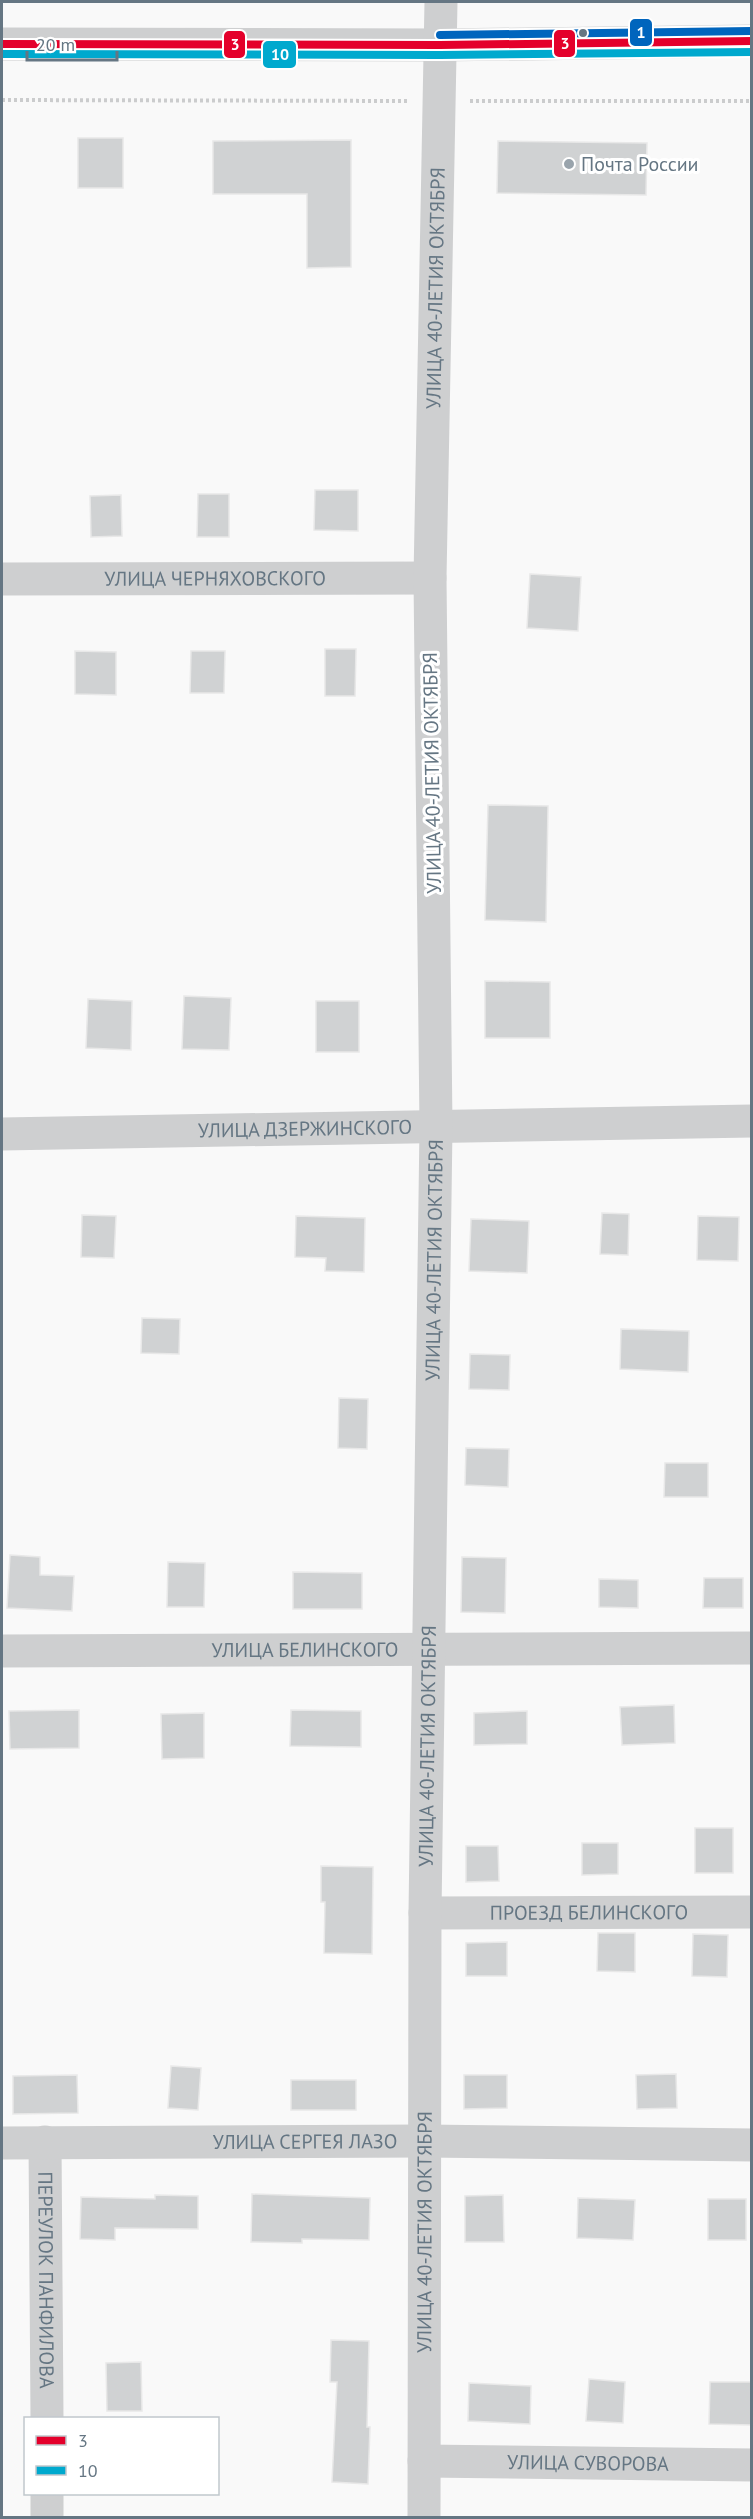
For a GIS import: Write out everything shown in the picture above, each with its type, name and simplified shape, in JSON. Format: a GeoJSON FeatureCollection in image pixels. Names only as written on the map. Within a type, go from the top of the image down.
{"type":"FeatureCollection","features":[{"type":"Feature","properties":{"kind":"street","name":"УЛИЦА 40-ЛЕТИЯ ОКТЯБРЯ"},"geometry":{"type":"LineString","coordinates":[[424,2517],[425,1913],[436,1127],[430,578],[441,2]]}},
{"type":"Feature","properties":{"kind":"street"},"geometry":{"type":"LineString","coordinates":[[2,44],[440,45],[752,41]]}},
{"type":"Feature","properties":{"kind":"street","name":"УЛИЦА ЧЕРНЯХОВСКОГО"},"geometry":{"type":"LineString","coordinates":[[2,579],[430,578]]}},
{"type":"Feature","properties":{"kind":"street","name":"УЛИЦА ДЗЕРЖИНСКОГО"},"geometry":{"type":"LineString","coordinates":[[2,1134],[752,1121]]}},
{"type":"Feature","properties":{"kind":"street","name":"УЛИЦА БЕЛИНСКОГО"},"geometry":{"type":"LineString","coordinates":[[2,1651],[752,1648]]}},
{"type":"Feature","properties":{"kind":"street","name":"ПРОЕЗД БЕЛИНСКОГО"},"geometry":{"type":"LineString","coordinates":[[425,1913],[752,1912]]}},
{"type":"Feature","properties":{"kind":"street","name":"УЛИЦА СЕРГЕЯ ЛАЗО"},"geometry":{"type":"LineString","coordinates":[[2,2143],[424,2141],[752,2145]]}},
{"type":"Feature","properties":{"kind":"street","name":"ПЕРЕУЛОК ПАНФИЛОВА"},"geometry":{"type":"LineString","coordinates":[[45,2142],[47,2417]]}},
{"type":"Feature","properties":{"kind":"street","name":"УЛИЦА СУВОРОВА"},"geometry":{"type":"LineString","coordinates":[[424,2461],[752,2465]]}},
{"type":"Feature","properties":{"kind":"street"},"geometry":{"type":"LineString","coordinates":[[47,2495],[47,2517]]}},
{"type":"Feature","properties":{"kind":"path"},"geometry":{"type":"LineString","coordinates":[[2,100],[752,102]]}},
{"type":"Feature","properties":{"kind":"building"},"geometry":{"type":"Polygon","coordinates":[[[78,138],[123,138],[123,188],[78,188],[78,138]]]}},
{"type":"Feature","properties":{"kind":"building"},"geometry":{"type":"Polygon","coordinates":[[[351,140],[351,267],[307,268],[307,194],[213,194],[213,141],[351,140]]]}},
{"type":"Feature","properties":{"kind":"building"},"geometry":{"type":"Polygon","coordinates":[[[498,141],[647,143],[646,195],[497,193],[498,141]]]}},
{"type":"Feature","properties":{"kind":"building"},"geometry":{"type":"Polygon","coordinates":[[[315,490],[358,490],[358,531],[314,530],[315,490]]]}},
{"type":"Feature","properties":{"kind":"building"},"geometry":{"type":"Polygon","coordinates":[[[198,494],[229,494],[229,537],[197,537],[198,494]]]}},
{"type":"Feature","properties":{"kind":"building"},"geometry":{"type":"Polygon","coordinates":[[[121,495],[122,536],[91,537],[90,496],[121,495]]]}},
{"type":"Feature","properties":{"kind":"building"},"geometry":{"type":"Polygon","coordinates":[[[530,574],[581,577],[578,631],[527,628],[530,574]]]}},
{"type":"Feature","properties":{"kind":"building"},"geometry":{"type":"Polygon","coordinates":[[[325,649],[356,649],[355,696],[325,696],[325,649]]]}},
{"type":"Feature","properties":{"kind":"building"},"geometry":{"type":"Polygon","coordinates":[[[75,651],[116,652],[116,695],[75,694],[75,651]]]}},
{"type":"Feature","properties":{"kind":"building"},"geometry":{"type":"Polygon","coordinates":[[[191,651],[225,651],[224,693],[190,693],[191,651]]]}},
{"type":"Feature","properties":{"kind":"building"},"geometry":{"type":"Polygon","coordinates":[[[488,805],[548,806],[546,922],[485,920],[488,805]]]}},
{"type":"Feature","properties":{"kind":"building"},"geometry":{"type":"Polygon","coordinates":[[[485,981],[550,982],[550,1038],[485,1038],[485,981]]]}},
{"type":"Feature","properties":{"kind":"building"},"geometry":{"type":"Polygon","coordinates":[[[184,996],[231,998],[229,1050],[182,1049],[184,996]]]}},
{"type":"Feature","properties":{"kind":"building"},"geometry":{"type":"Polygon","coordinates":[[[88,999],[132,1001],[131,1050],[86,1048],[88,999]]]}},
{"type":"Feature","properties":{"kind":"building"},"geometry":{"type":"Polygon","coordinates":[[[316,1001],[359,1001],[359,1052],[316,1052],[316,1001]]]}},
{"type":"Feature","properties":{"kind":"building"},"geometry":{"type":"Polygon","coordinates":[[[602,1213],[629,1214],[628,1255],[600,1254],[602,1213]]]}},
{"type":"Feature","properties":{"kind":"building"},"geometry":{"type":"Polygon","coordinates":[[[82,1215],[116,1216],[114,1258],[81,1257],[82,1215]]]}},
{"type":"Feature","properties":{"kind":"building"},"geometry":{"type":"Polygon","coordinates":[[[296,1216],[365,1218],[364,1272],[325,1271],[326,1258],[295,1257],[296,1216]]]}},
{"type":"Feature","properties":{"kind":"building"},"geometry":{"type":"Polygon","coordinates":[[[698,1216],[739,1217],[738,1261],[697,1260],[698,1216]]]}},
{"type":"Feature","properties":{"kind":"building"},"geometry":{"type":"Polygon","coordinates":[[[471,1219],[529,1221],[527,1273],[469,1271],[471,1219]]]}},
{"type":"Feature","properties":{"kind":"building"},"geometry":{"type":"Polygon","coordinates":[[[142,1318],[180,1319],[179,1354],[141,1353],[142,1318]]]}},
{"type":"Feature","properties":{"kind":"building"},"geometry":{"type":"Polygon","coordinates":[[[621,1329],[689,1331],[688,1372],[620,1369],[621,1329]]]}},
{"type":"Feature","properties":{"kind":"building"},"geometry":{"type":"Polygon","coordinates":[[[470,1354],[510,1355],[509,1390],[469,1389],[470,1354]]]}},
{"type":"Feature","properties":{"kind":"building"},"geometry":{"type":"Polygon","coordinates":[[[339,1398],[368,1399],[367,1449],[338,1448],[339,1398]]]}},
{"type":"Feature","properties":{"kind":"building"},"geometry":{"type":"Polygon","coordinates":[[[466,1448],[509,1449],[508,1487],[465,1485],[466,1448]]]}},
{"type":"Feature","properties":{"kind":"building"},"geometry":{"type":"Polygon","coordinates":[[[665,1463],[708,1463],[708,1497],[664,1497],[665,1463]]]}},
{"type":"Feature","properties":{"kind":"building"},"geometry":{"type":"Polygon","coordinates":[[[10,1555],[40,1557],[40,1575],[74,1576],[72,1611],[7,1608],[10,1555]]]}},
{"type":"Feature","properties":{"kind":"building"},"geometry":{"type":"Polygon","coordinates":[[[462,1557],[506,1558],[505,1613],[461,1612],[462,1557]]]}},
{"type":"Feature","properties":{"kind":"building"},"geometry":{"type":"Polygon","coordinates":[[[168,1562],[205,1563],[204,1607],[167,1607],[168,1562]]]}},
{"type":"Feature","properties":{"kind":"building"},"geometry":{"type":"Polygon","coordinates":[[[293,1572],[362,1573],[362,1609],[293,1609],[293,1572]]]}},
{"type":"Feature","properties":{"kind":"building"},"geometry":{"type":"Polygon","coordinates":[[[704,1578],[743,1578],[743,1608],[703,1608],[704,1578]]]}},
{"type":"Feature","properties":{"kind":"building"},"geometry":{"type":"Polygon","coordinates":[[[599,1579],[638,1580],[638,1608],[599,1607],[599,1579]]]}},
{"type":"Feature","properties":{"kind":"building"},"geometry":{"type":"Polygon","coordinates":[[[674,1705],[675,1743],[622,1745],[620,1707],[674,1705]]]}},
{"type":"Feature","properties":{"kind":"building"},"geometry":{"type":"Polygon","coordinates":[[[79,1710],[79,1748],[10,1749],[9,1711],[79,1710]]]}},
{"type":"Feature","properties":{"kind":"building"},"geometry":{"type":"Polygon","coordinates":[[[291,1710],[361,1711],[361,1747],[290,1746],[291,1710]]]}},
{"type":"Feature","properties":{"kind":"building"},"geometry":{"type":"Polygon","coordinates":[[[527,1711],[527,1744],[474,1745],[474,1713],[527,1711]]]}},
{"type":"Feature","properties":{"kind":"building"},"geometry":{"type":"Polygon","coordinates":[[[204,1713],[204,1758],[162,1759],[161,1714],[204,1713]]]}},
{"type":"Feature","properties":{"kind":"building"},"geometry":{"type":"Polygon","coordinates":[[[695,1828],[733,1828],[733,1873],[695,1873],[695,1828]]]}},
{"type":"Feature","properties":{"kind":"building"},"geometry":{"type":"Polygon","coordinates":[[[582,1843],[618,1843],[618,1874],[582,1875],[582,1843]]]}},
{"type":"Feature","properties":{"kind":"building"},"geometry":{"type":"Polygon","coordinates":[[[466,1846],[498,1846],[499,1881],[466,1882],[466,1846]]]}},
{"type":"Feature","properties":{"kind":"building"},"geometry":{"type":"Polygon","coordinates":[[[321,1866],[373,1867],[372,1954],[324,1953],[325,1902],[321,1902],[321,1866]]]}},
{"type":"Feature","properties":{"kind":"building"},"geometry":{"type":"Polygon","coordinates":[[[598,1933],[635,1933],[635,1972],[597,1971],[598,1933]]]}},
{"type":"Feature","properties":{"kind":"building"},"geometry":{"type":"Polygon","coordinates":[[[693,1934],[728,1935],[727,1977],[692,1976],[693,1934]]]}},
{"type":"Feature","properties":{"kind":"building"},"geometry":{"type":"Polygon","coordinates":[[[507,1942],[507,1976],[466,1976],[466,1943],[507,1942]]]}},
{"type":"Feature","properties":{"kind":"building"},"geometry":{"type":"Polygon","coordinates":[[[171,2066],[201,2068],[198,2110],[168,2108],[171,2066]]]}},
{"type":"Feature","properties":{"kind":"building"},"geometry":{"type":"Polygon","coordinates":[[[676,2074],[677,2108],[637,2109],[636,2075],[676,2074]]]}},
{"type":"Feature","properties":{"kind":"building"},"geometry":{"type":"Polygon","coordinates":[[[77,2075],[78,2113],[13,2114],[13,2076],[77,2075]]]}},
{"type":"Feature","properties":{"kind":"building"},"geometry":{"type":"Polygon","coordinates":[[[464,2075],[507,2075],[507,2108],[464,2109],[464,2075]]]}},
{"type":"Feature","properties":{"kind":"building"},"geometry":{"type":"Polygon","coordinates":[[[291,2080],[356,2080],[356,2110],[291,2110],[291,2080]]]}},
{"type":"Feature","properties":{"kind":"building"},"geometry":{"type":"Polygon","coordinates":[[[252,2194],[370,2198],[369,2240],[302,2239],[302,2243],[251,2242],[252,2194]]]}},
{"type":"Feature","properties":{"kind":"building"},"geometry":{"type":"Polygon","coordinates":[[[155,2195],[198,2196],[198,2229],[115,2228],[115,2240],[80,2239],[81,2197],[155,2199],[155,2195]]]}},
{"type":"Feature","properties":{"kind":"building"},"geometry":{"type":"Polygon","coordinates":[[[503,2195],[504,2242],[465,2242],[465,2196],[503,2195]]]}},
{"type":"Feature","properties":{"kind":"building"},"geometry":{"type":"Polygon","coordinates":[[[578,2198],[635,2200],[633,2240],[577,2238],[578,2198]]]}},
{"type":"Feature","properties":{"kind":"building"},"geometry":{"type":"Polygon","coordinates":[[[708,2199],[746,2199],[746,2240],[708,2240],[708,2199]]]}},
{"type":"Feature","properties":{"kind":"building"},"geometry":{"type":"Polygon","coordinates":[[[331,2340],[369,2341],[368,2484],[332,2482],[337,2382],[330,2382],[331,2340]]]}},
{"type":"Feature","properties":{"kind":"building"},"geometry":{"type":"Polygon","coordinates":[[[141,2362],[142,2411],[107,2411],[106,2363],[141,2362]]]}},
{"type":"Feature","properties":{"kind":"building"},"geometry":{"type":"Polygon","coordinates":[[[589,2379],[625,2382],[623,2423],[586,2421],[589,2379]]]}},
{"type":"Feature","properties":{"kind":"building"},"geometry":{"type":"Polygon","coordinates":[[[710,2382],[752,2382],[752,2425],[709,2424],[710,2382]]]}},
{"type":"Feature","properties":{"kind":"building"},"geometry":{"type":"Polygon","coordinates":[[[469,2383],[531,2386],[530,2424],[468,2421],[469,2383]]]}},
{"type":"Feature","properties":{"kind":"transit line","name":"1"},"geometry":{"type":"LineString","coordinates":[[440,35],[752,31]]}},
{"type":"Feature","properties":{"kind":"transit line","name":"3"},"geometry":{"type":"LineString","coordinates":[[2,44],[440,45],[752,41]]}},
{"type":"Feature","properties":{"kind":"transit line","name":"10"},"geometry":{"type":"LineString","coordinates":[[2,54],[440,55],[752,52]]}},
{"type":"Feature","properties":{"kind":"place","name":"Почта России"},"geometry":{"type":"Point","coordinates":[569,164]}}]}
